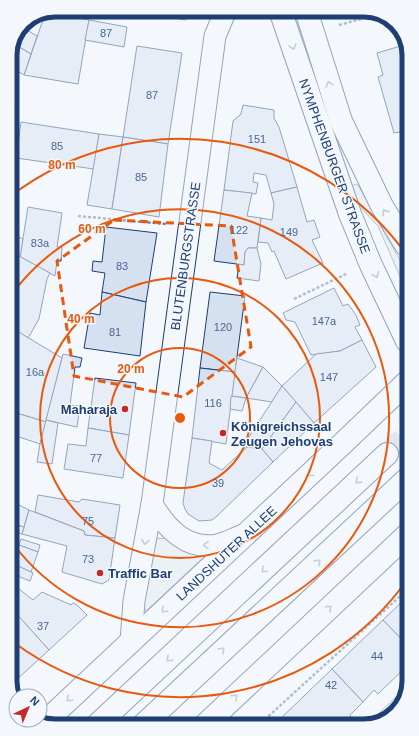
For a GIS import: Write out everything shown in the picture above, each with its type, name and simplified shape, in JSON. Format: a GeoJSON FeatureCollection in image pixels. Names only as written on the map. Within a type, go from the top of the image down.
{"type":"FeatureCollection","features":[{"type":"Feature","properties":{"kind":"main road","name":"NYMPHENBURGER STRASSE"},"geometry":{"type":"LineString","coordinates":[[282,17],[350,214],[371,265],[402,330]]}},
{"type":"Feature","properties":{"kind":"main road","name":"NYMPHENBURGER STRASSE"},"geometry":{"type":"LineString","coordinates":[[308,17],[341,121],[363,170],[382,206],[402,238]]}},
{"type":"Feature","properties":{"kind":"main road","name":"LANDSHUTER ALLEE"},"geometry":{"type":"LineString","coordinates":[[49,718],[402,387]]}},
{"type":"Feature","properties":{"kind":"main road"},"geometry":{"type":"LineString","coordinates":[[103,719],[387,454]]}},
{"type":"Feature","properties":{"kind":"main road"},"geometry":{"type":"LineString","coordinates":[[148,719],[402,484]]}},
{"type":"Feature","properties":{"kind":"main road"},"geometry":{"type":"LineString","coordinates":[[211,719],[402,540]]}},
{"type":"Feature","properties":{"kind":"street","name":"BLUTENBURGSTRASSE"},"geometry":{"type":"LineString","coordinates":[[131,641],[134,602],[152,504],[214,36],[223,17]]}},
{"type":"Feature","properties":{"kind":"street"},"geometry":{"type":"LineString","coordinates":[[152,504],[160,518],[171,531],[187,540],[201,545],[217,545],[244,536]]}},
{"type":"Feature","properties":{"kind":"path"},"geometry":{"type":"LineString","coordinates":[[339,25],[367,17]]}},
{"type":"Feature","properties":{"kind":"path"},"geometry":{"type":"LineString","coordinates":[[78,216],[170,224]]}},
{"type":"Feature","properties":{"kind":"path"},"geometry":{"type":"LineString","coordinates":[[294,299],[348,273]]}},
{"type":"Feature","properties":{"kind":"path"},"geometry":{"type":"LineString","coordinates":[[265,719],[402,594]]}},
{"type":"Feature","properties":{"kind":"highlighted area"},"geometry":{"type":"Polygon","coordinates":[[[114,220],[231,226],[251,347],[183,397],[74,376],[57,261],[114,220]]]}},
{"type":"Feature","properties":{"kind":"shaded area"},"geometry":{"type":"Polygon","coordinates":[[[356,184],[358,185],[402,264],[402,281],[378,226],[359,204],[352,186],[356,184]]]}},
{"type":"Feature","properties":{"kind":"shaded area"},"geometry":{"type":"Polygon","coordinates":[[[168,538],[187,551],[205,556],[146,611],[142,605],[153,539],[168,538]]]}},
{"type":"Feature","properties":{"kind":"shaded area"},"geometry":{"type":"Polygon","coordinates":[[[400,693],[396,702],[385,713],[375,717],[400,693]]]}},
{"type":"Feature","properties":{"kind":"building"},"geometry":{"type":"Polygon","coordinates":[[[56,17],[72,17],[89,20],[78,84],[24,75],[43,19],[56,17]]]}},
{"type":"Feature","properties":{"kind":"building"},"geometry":{"type":"Polygon","coordinates":[[[72,17],[83,17],[83,19],[72,17]]]}},
{"type":"Feature","properties":{"kind":"building"},"geometry":{"type":"Polygon","coordinates":[[[166,17],[187,17],[186,20],[166,17]]]}},
{"type":"Feature","properties":{"kind":"building"},"geometry":{"type":"Polygon","coordinates":[[[89,20],[127,27],[124,47],[85,40],[89,20]]]}},
{"type":"Feature","properties":{"kind":"building"},"geometry":{"type":"Polygon","coordinates":[[[27,30],[37,36],[31,54],[18,46],[21,38],[27,30]]]}},
{"type":"Feature","properties":{"kind":"building"},"geometry":{"type":"Polygon","coordinates":[[[18,46],[31,54],[24,75],[17,71],[18,46]]]}},
{"type":"Feature","properties":{"kind":"building"},"geometry":{"type":"Polygon","coordinates":[[[137,46],[182,53],[168,144],[123,137],[137,46]]]}},
{"type":"Feature","properties":{"kind":"building"},"geometry":{"type":"Polygon","coordinates":[[[401,46],[402,56],[402,140],[400,132],[394,133],[378,77],[383,75],[377,53],[401,46]]]}},
{"type":"Feature","properties":{"kind":"building"},"geometry":{"type":"Polygon","coordinates":[[[243,105],[274,110],[274,118],[279,127],[297,187],[271,193],[266,175],[254,173],[253,182],[258,183],[256,194],[224,190],[233,121],[241,114],[243,105]]]}},
{"type":"Feature","properties":{"kind":"building"},"geometry":{"type":"Polygon","coordinates":[[[21,122],[99,134],[94,169],[17,158],[21,122]]]}},
{"type":"Feature","properties":{"kind":"building"},"geometry":{"type":"Polygon","coordinates":[[[99,134],[123,137],[112,209],[87,205],[99,134]]]}},
{"type":"Feature","properties":{"kind":"building"},"geometry":{"type":"Polygon","coordinates":[[[123,137],[168,144],[159,217],[112,209],[123,137]]]}},
{"type":"Feature","properties":{"kind":"building"},"geometry":{"type":"Polygon","coordinates":[[[297,187],[307,222],[314,220],[320,237],[312,240],[323,263],[286,279],[274,251],[272,252],[268,243],[258,242],[261,218],[272,220],[274,204],[271,193],[297,187]]]}},
{"type":"Feature","properties":{"kind":"building"},"geometry":{"type":"Polygon","coordinates":[[[224,190],[252,193],[247,216],[261,218],[257,248],[248,248],[245,252],[244,265],[214,261],[224,190]]]}},
{"type":"Feature","properties":{"kind":"building"},"geometry":{"type":"Polygon","coordinates":[[[28,207],[62,213],[57,247],[62,247],[61,261],[57,261],[55,276],[20,257],[28,207]]]}},
{"type":"Feature","properties":{"kind":"building"},"geometry":{"type":"Polygon","coordinates":[[[106,227],[157,233],[146,302],[102,292],[105,273],[92,271],[93,261],[102,262],[106,227]]]}},
{"type":"Feature","properties":{"kind":"building"},"geometry":{"type":"Polygon","coordinates":[[[17,236],[23,239],[20,257],[17,255],[17,236]]]}},
{"type":"Feature","properties":{"kind":"building"},"geometry":{"type":"Polygon","coordinates":[[[248,248],[257,248],[261,264],[259,281],[237,278],[239,264],[244,265],[245,252],[248,248]]]}},
{"type":"Feature","properties":{"kind":"building"},"geometry":{"type":"Polygon","coordinates":[[[19,256],[50,273],[47,279],[39,319],[28,338],[17,331],[17,259],[19,256]]]}},
{"type":"Feature","properties":{"kind":"building"},"geometry":{"type":"Polygon","coordinates":[[[334,288],[343,306],[348,304],[356,315],[360,325],[355,327],[362,340],[340,351],[311,355],[295,322],[286,320],[283,313],[334,288]]]}},
{"type":"Feature","properties":{"kind":"building"},"geometry":{"type":"Polygon","coordinates":[[[102,292],[146,302],[140,356],[84,348],[90,313],[100,315],[102,292]]]}},
{"type":"Feature","properties":{"kind":"building"},"geometry":{"type":"Polygon","coordinates":[[[210,292],[245,296],[235,372],[200,368],[210,292]]]}},
{"type":"Feature","properties":{"kind":"building"},"geometry":{"type":"Polygon","coordinates":[[[17,331],[62,358],[46,422],[17,413],[17,331]]]}},
{"type":"Feature","properties":{"kind":"building"},"geometry":{"type":"Polygon","coordinates":[[[362,340],[376,367],[314,423],[282,386],[316,354],[340,351],[362,340]]]}},
{"type":"Feature","properties":{"kind":"building"},"geometry":{"type":"Polygon","coordinates":[[[63,354],[82,358],[80,367],[75,367],[70,405],[80,406],[77,427],[46,420],[63,354]]]}},
{"type":"Feature","properties":{"kind":"building"},"geometry":{"type":"Polygon","coordinates":[[[237,358],[263,367],[246,398],[231,396],[237,358]]]}},
{"type":"Feature","properties":{"kind":"building"},"geometry":{"type":"Polygon","coordinates":[[[263,367],[282,386],[272,402],[246,398],[263,367]]]}},
{"type":"Feature","properties":{"kind":"building"},"geometry":{"type":"Polygon","coordinates":[[[200,368],[235,372],[226,444],[192,438],[200,368]]]}},
{"type":"Feature","properties":{"kind":"building"},"geometry":{"type":"Polygon","coordinates":[[[95,378],[136,383],[129,435],[88,428],[95,378]]]}},
{"type":"Feature","properties":{"kind":"building"},"geometry":{"type":"Polygon","coordinates":[[[282,386],[296,402],[262,449],[243,446],[282,386]]]}},
{"type":"Feature","properties":{"kind":"building"},"geometry":{"type":"Polygon","coordinates":[[[231,396],[246,398],[242,411],[230,409],[231,396]]]}},
{"type":"Feature","properties":{"kind":"building"},"geometry":{"type":"Polygon","coordinates":[[[296,402],[314,423],[273,462],[262,449],[296,402]]]}},
{"type":"Feature","properties":{"kind":"building"},"geometry":{"type":"Polygon","coordinates":[[[17,413],[46,422],[40,444],[17,436],[17,413]]]}},
{"type":"Feature","properties":{"kind":"building"},"geometry":{"type":"Polygon","coordinates":[[[46,420],[58,423],[52,464],[37,462],[46,420]]]}},
{"type":"Feature","properties":{"kind":"building"},"geometry":{"type":"Polygon","coordinates":[[[88,428],[129,435],[123,478],[64,469],[68,444],[86,446],[88,428]]]}},
{"type":"Feature","properties":{"kind":"building"},"geometry":{"type":"Polygon","coordinates":[[[192,438],[212,441],[209,463],[222,470],[247,447],[262,449],[273,462],[212,520],[199,521],[188,514],[183,503],[192,438]]]}},
{"type":"Feature","properties":{"kind":"building"},"geometry":{"type":"Polygon","coordinates":[[[38,495],[79,502],[82,499],[120,505],[115,538],[85,535],[84,531],[35,512],[38,495]]]}},
{"type":"Feature","properties":{"kind":"building"},"geometry":{"type":"Polygon","coordinates":[[[17,504],[29,510],[24,527],[17,525],[17,504]]]}},
{"type":"Feature","properties":{"kind":"building"},"geometry":{"type":"Polygon","coordinates":[[[29,510],[84,531],[85,535],[115,538],[109,580],[102,584],[62,572],[67,546],[22,534],[29,510]]]}},
{"type":"Feature","properties":{"kind":"building"},"geometry":{"type":"Polygon","coordinates":[[[17,525],[24,527],[22,534],[17,532],[17,525]]]}},
{"type":"Feature","properties":{"kind":"building"},"geometry":{"type":"Polygon","coordinates":[[[21,539],[40,545],[38,552],[19,545],[21,539]]]}},
{"type":"Feature","properties":{"kind":"building"},"geometry":{"type":"Polygon","coordinates":[[[19,545],[38,552],[31,572],[17,565],[17,553],[19,545]]]}},
{"type":"Feature","properties":{"kind":"building"},"geometry":{"type":"Polygon","coordinates":[[[17,565],[33,573],[30,581],[17,576],[17,565]]]}},
{"type":"Feature","properties":{"kind":"building"},"geometry":{"type":"Polygon","coordinates":[[[17,587],[33,600],[42,592],[71,605],[73,603],[87,615],[49,650],[17,614],[17,587]]]}},
{"type":"Feature","properties":{"kind":"building"},"geometry":{"type":"Polygon","coordinates":[[[402,602],[402,640],[383,620],[402,602]]]}},
{"type":"Feature","properties":{"kind":"building"},"geometry":{"type":"Polygon","coordinates":[[[17,614],[49,650],[17,679],[17,614]]]}},
{"type":"Feature","properties":{"kind":"building"},"geometry":{"type":"Polygon","coordinates":[[[383,620],[402,640],[402,671],[378,694],[374,690],[363,702],[332,669],[383,620]]]}},
{"type":"Feature","properties":{"kind":"building"},"geometry":{"type":"Polygon","coordinates":[[[332,669],[363,702],[350,715],[352,718],[351,719],[280,719],[332,669]]]}},
{"type":"Feature","properties":{"kind":"tunnel"},"geometry":{"type":"LineString","coordinates":[[387,454],[402,440]]}},
{"type":"Feature","properties":{"kind":"place","name":"Maharaja"},"geometry":{"type":"Point","coordinates":[125,409]}},
{"type":"Feature","properties":{"kind":"place","name":"Königreichssaal Zeugen Jehovas"},"geometry":{"type":"Point","coordinates":[223,433]}},
{"type":"Feature","properties":{"kind":"place","name":"Traffic Bar"},"geometry":{"type":"Point","coordinates":[100,573]}}]}
